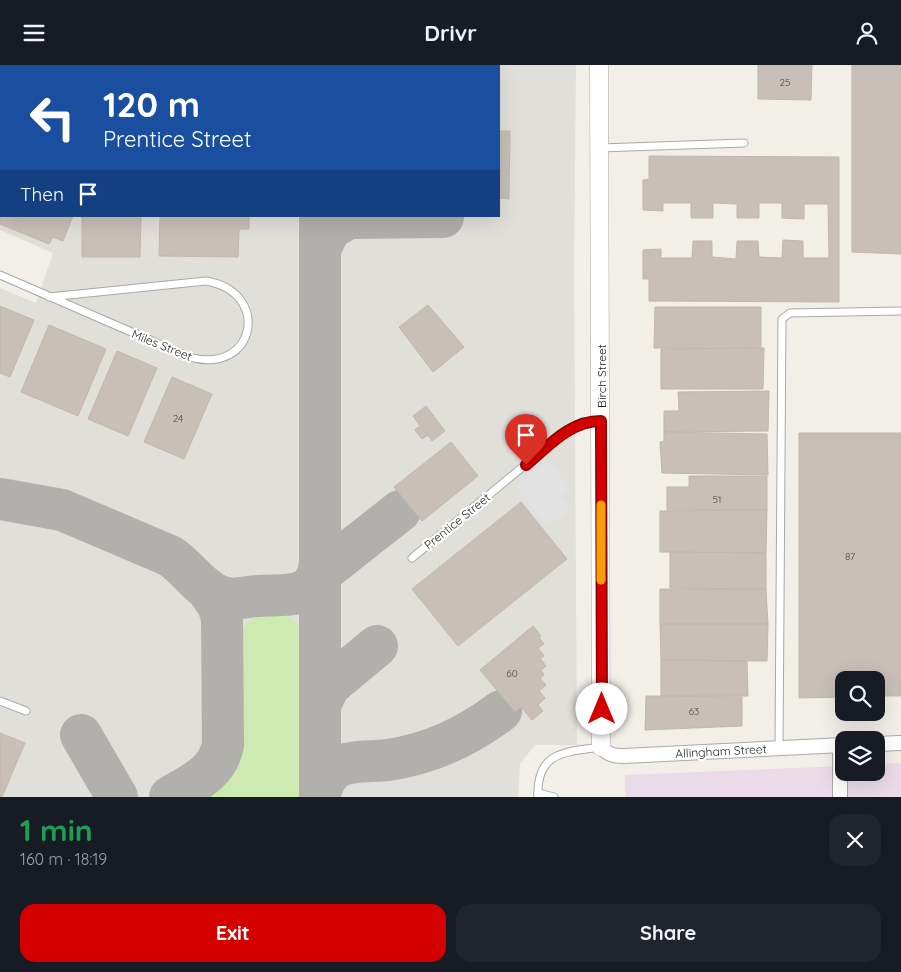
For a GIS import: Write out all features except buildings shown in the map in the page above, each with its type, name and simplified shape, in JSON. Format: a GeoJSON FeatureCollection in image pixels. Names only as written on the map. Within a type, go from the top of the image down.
{"type":"FeatureCollection","features":[{"type":"Feature","properties":{"kind":"street","name":"Birch Street"},"geometry":{"type":"LineString","coordinates":[[600,65],[602,747]]}},
{"type":"Feature","properties":{"kind":"street"},"geometry":{"type":"LineString","coordinates":[[885,744],[901,743]]}},
{"type":"Feature","properties":{"kind":"street","name":"Allingham Street"},"geometry":{"type":"LineString","coordinates":[[602,747],[614,756],[624,756],[835,745]]}},
{"type":"Feature","properties":{"kind":"street"},"geometry":{"type":"LineString","coordinates":[[840,797],[841,781]]}},
{"type":"Feature","properties":{"kind":"lane"},"geometry":{"type":"LineString","coordinates":[[600,148],[744,143]]}},
{"type":"Feature","properties":{"kind":"lane","name":"Miles Street"},"geometry":{"type":"LineString","coordinates":[[0,275],[49,297],[201,360],[216,360],[231,355],[238,349],[247,332],[248,323],[244,305],[231,289],[206,281],[49,297]]}},
{"type":"Feature","properties":{"kind":"lane"},"geometry":{"type":"LineString","coordinates":[[779,748],[782,319],[790,313],[901,311]]}},
{"type":"Feature","properties":{"kind":"lane","name":"Prentice Street"},"geometry":{"type":"LineString","coordinates":[[412,558],[570,428],[582,423],[601,421]]}},
{"type":"Feature","properties":{"kind":"lane"},"geometry":{"type":"LineString","coordinates":[[0,701],[26,711]]}},
{"type":"Feature","properties":{"kind":"lane"},"geometry":{"type":"LineString","coordinates":[[554,797],[538,795],[540,773],[553,757],[562,753],[602,747]]}},
{"type":"Feature","properties":{"kind":"shaded area"},"geometry":{"type":"Polygon","coordinates":[[[500,65],[576,65],[574,273],[577,745],[535,745],[520,764],[518,797],[0,797],[0,288],[36,303],[53,253],[0,230],[0,217],[500,217],[500,65]]]}},
{"type":"Feature","properties":{"kind":"shaded area"},"geometry":{"type":"Polygon","coordinates":[[[549,461],[571,489],[562,496],[572,510],[546,526],[516,487],[527,478],[526,475],[549,461]]]}},
{"type":"Feature","properties":{"kind":"shaded area"},"geometry":{"type":"Polygon","coordinates":[[[901,763],[901,797],[625,797],[625,775],[835,766],[835,781],[885,781],[885,764],[901,763]]]}},
{"type":"Feature","properties":{"kind":"green space"},"geometry":{"type":"Polygon","coordinates":[[[279,613],[300,628],[303,637],[303,797],[196,797],[215,785],[226,775],[231,770],[238,756],[241,632],[248,623],[257,617],[279,613]]]}},
{"type":"Feature","properties":{"kind":"taxiway"},"geometry":{"type":"LineString","coordinates":[[320,217],[320,797]]}},
{"type":"Feature","properties":{"kind":"taxiway"},"geometry":{"type":"LineString","coordinates":[[320,249],[330,229],[348,218],[443,217]]}},
{"type":"Feature","properties":{"kind":"taxiway"},"geometry":{"type":"LineString","coordinates":[[0,499],[62,510],[170,556],[204,587],[222,597],[237,599],[298,593],[306,590],[312,584],[320,563]]}},
{"type":"Feature","properties":{"kind":"taxiway"},"geometry":{"type":"LineString","coordinates":[[320,574],[400,511]]}},
{"type":"Feature","properties":{"kind":"taxiway"},"geometry":{"type":"LineString","coordinates":[[170,797],[210,771],[220,755],[223,745],[222,618],[218,605],[207,589]]}},
{"type":"Feature","properties":{"kind":"taxiway"},"geometry":{"type":"LineString","coordinates":[[320,705],[329,686],[377,646]]}},
{"type":"Feature","properties":{"kind":"taxiway"},"geometry":{"type":"LineString","coordinates":[[320,794],[327,777],[337,767],[353,762],[383,761],[404,757],[434,748],[462,736],[501,711]]}},
{"type":"Feature","properties":{"kind":"taxiway"},"geometry":{"type":"LineString","coordinates":[[81,735],[117,797]]}},
{"type":"Feature","properties":{"kind":"slow traffic"},"geometry":{"type":"LineString","coordinates":[[601,505],[601,580]]}},
{"type":"Feature","properties":{"kind":"route"},"geometry":{"type":"LineString","coordinates":[[526,465],[570,428],[589,421],[601,421],[602,709]]}}]}
